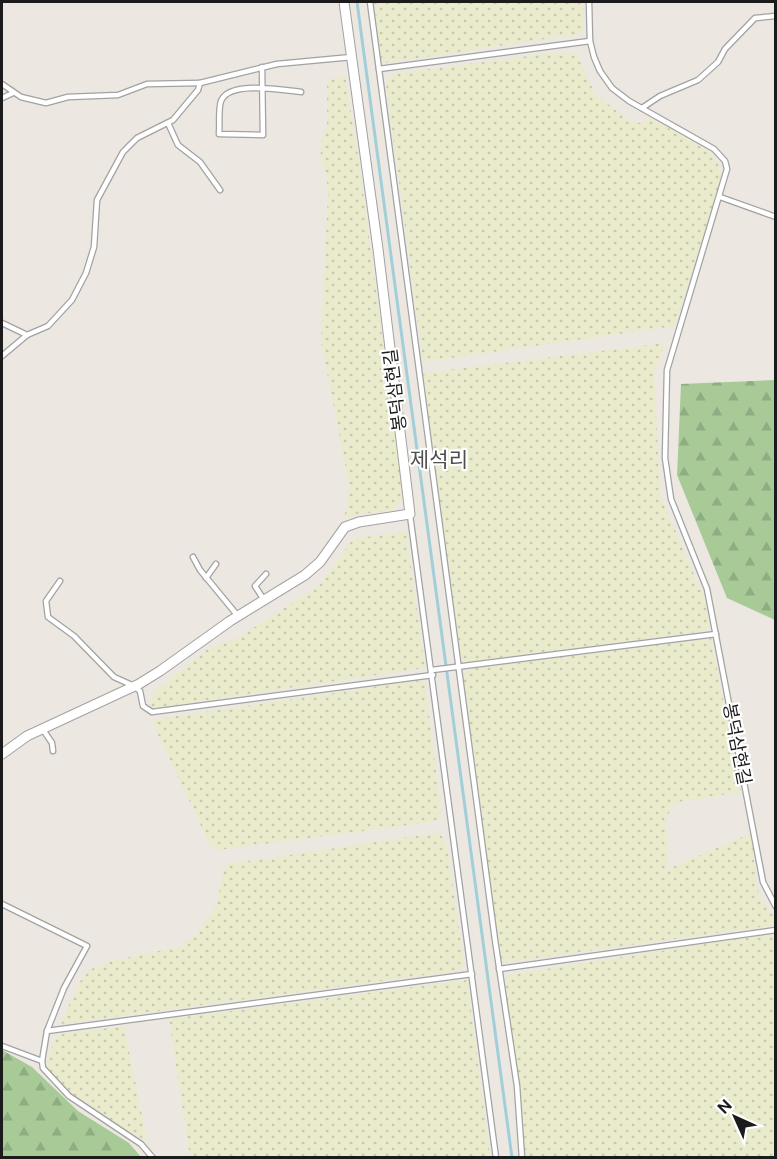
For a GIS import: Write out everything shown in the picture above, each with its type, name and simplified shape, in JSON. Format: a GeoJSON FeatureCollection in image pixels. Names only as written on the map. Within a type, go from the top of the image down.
{"type":"FeatureCollection","features":[{"type":"Feature","properties":{"kind":"street","name":"봉덕삼현길"},"geometry":{"type":"LineString","coordinates":[[344,2],[410,514]]}},
{"type":"Feature","properties":{"kind":"street"},"geometry":{"type":"LineString","coordinates":[[2,754],[42,728],[134,686],[160,671],[238,616],[305,574],[320,562],[345,527],[359,522],[410,514]]}},
{"type":"Feature","properties":{"kind":"lane"},"geometry":{"type":"LineString","coordinates":[[370,2],[456,667],[517,1086],[522,1158]]}},
{"type":"Feature","properties":{"kind":"lane","name":"봉덕삼현길"},"geometry":{"type":"LineString","coordinates":[[589,2],[590,41],[605,80],[620,95],[671,123],[721,156],[727,169],[667,370],[665,458],[669,487],[707,589],[763,882],[776,907]]}},
{"type":"Feature","properties":{"kind":"lane"},"geometry":{"type":"LineString","coordinates":[[642,108],[660,96],[698,80],[718,62],[725,49],[754,18],[776,16]]}},
{"type":"Feature","properties":{"kind":"lane"},"geometry":{"type":"LineString","coordinates":[[379,69],[590,41]]}},
{"type":"Feature","properties":{"kind":"lane"},"geometry":{"type":"LineString","coordinates":[[2,84],[13,93],[32,101],[46,103],[68,97],[118,95],[147,84],[200,83],[262,67],[307,60],[352,57]]}},
{"type":"Feature","properties":{"kind":"lane"},"geometry":{"type":"LineString","coordinates":[[262,67],[262,89],[263,135],[219,134],[221,102],[225,95],[236,88],[262,89],[301,92]]}},
{"type":"Feature","properties":{"kind":"lane"},"geometry":{"type":"LineString","coordinates":[[2,356],[27,335],[48,326],[72,300],[86,273],[94,247],[97,200],[123,152],[136,138],[168,123],[186,106],[200,83]]}},
{"type":"Feature","properties":{"kind":"lane"},"geometry":{"type":"LineString","coordinates":[[2,98],[13,93]]}},
{"type":"Feature","properties":{"kind":"lane"},"geometry":{"type":"LineString","coordinates":[[168,123],[178,145],[200,162],[220,190]]}},
{"type":"Feature","properties":{"kind":"lane"},"geometry":{"type":"LineString","coordinates":[[720,197],[776,217]]}},
{"type":"Feature","properties":{"kind":"lane"},"geometry":{"type":"LineString","coordinates":[[2,323],[27,335]]}},
{"type":"Feature","properties":{"kind":"lane"},"geometry":{"type":"LineString","coordinates":[[410,514],[496,1158]]}},
{"type":"Feature","properties":{"kind":"lane"},"geometry":{"type":"LineString","coordinates":[[193,557],[206,578],[238,616]]}},
{"type":"Feature","properties":{"kind":"lane"},"geometry":{"type":"LineString","coordinates":[[206,578],[216,564]]}},
{"type":"Feature","properties":{"kind":"lane"},"geometry":{"type":"LineString","coordinates":[[264,600],[255,586],[266,574]]}},
{"type":"Feature","properties":{"kind":"lane"},"geometry":{"type":"LineString","coordinates":[[60,581],[46,601],[48,617],[74,636],[114,677],[140,691],[143,706],[152,712],[440,669],[716,634]]}},
{"type":"Feature","properties":{"kind":"lane"},"geometry":{"type":"LineString","coordinates":[[42,728],[52,743],[53,751]]}},
{"type":"Feature","properties":{"kind":"lane"},"geometry":{"type":"LineString","coordinates":[[2,904],[81,941],[87,946],[64,988],[47,1031],[42,1061],[47,1073],[69,1096],[141,1144],[153,1158]]}},
{"type":"Feature","properties":{"kind":"lane"},"geometry":{"type":"LineString","coordinates":[[499,969],[776,930]]}},
{"type":"Feature","properties":{"kind":"lane"},"geometry":{"type":"LineString","coordinates":[[47,1031],[472,974]]}},
{"type":"Feature","properties":{"kind":"lane"},"geometry":{"type":"LineString","coordinates":[[2,1046],[42,1061]]}},
{"type":"Feature","properties":{"kind":"green space"},"geometry":{"type":"Polygon","coordinates":[[[374,2],[584,2],[584,27],[579,34],[384,63],[381,60],[374,2]]]}},
{"type":"Feature","properties":{"kind":"green space"},"geometry":{"type":"Polygon","coordinates":[[[560,52],[577,54],[595,94],[627,119],[637,123],[645,122],[648,116],[710,152],[717,160],[722,177],[675,326],[423,362],[386,83],[392,74],[560,52]]]}},
{"type":"Feature","properties":{"kind":"green space"},"geometry":{"type":"Polygon","coordinates":[[[345,76],[359,161],[403,494],[401,501],[392,511],[356,514],[343,520],[348,502],[349,484],[321,342],[328,193],[326,173],[320,159],[323,134],[327,126],[327,83],[329,79],[345,76]]]}},
{"type":"Feature","properties":{"kind":"green space"},"geometry":{"type":"Polygon","coordinates":[[[665,343],[654,373],[660,494],[705,601],[710,627],[705,631],[465,662],[461,658],[423,373],[665,343]]]}},
{"type":"Feature","properties":{"kind":"green space"},"geometry":{"type":"Polygon","coordinates":[[[775,380],[775,620],[727,598],[677,475],[681,384],[775,380]]]}},
{"type":"Feature","properties":{"kind":"green space"},"geometry":{"type":"Polygon","coordinates":[[[406,531],[425,668],[159,707],[153,707],[150,703],[155,692],[206,650],[239,637],[319,586],[353,539],[406,531]]]}},
{"type":"Feature","properties":{"kind":"green space"},"geometry":{"type":"Polygon","coordinates":[[[711,638],[741,792],[678,802],[670,810],[666,822],[668,869],[751,833],[760,897],[775,916],[775,925],[501,963],[463,674],[468,669],[711,638]]]}},
{"type":"Feature","properties":{"kind":"green space"},"geometry":{"type":"Polygon","coordinates":[[[421,680],[425,683],[441,811],[438,819],[432,822],[218,850],[210,845],[153,724],[157,719],[421,680]]]}},
{"type":"Feature","properties":{"kind":"green space"},"geometry":{"type":"Polygon","coordinates":[[[436,833],[441,835],[447,846],[464,963],[455,971],[60,1024],[82,978],[89,970],[111,961],[178,947],[196,935],[216,907],[223,872],[228,864],[436,833]]]}},
{"type":"Feature","properties":{"kind":"green space"},"geometry":{"type":"Polygon","coordinates":[[[775,933],[775,1157],[526,1157],[505,979],[509,975],[775,933]]]}},
{"type":"Feature","properties":{"kind":"green space"},"geometry":{"type":"Polygon","coordinates":[[[467,980],[490,1157],[190,1157],[169,1019],[467,980]]]}},
{"type":"Feature","properties":{"kind":"green space"},"geometry":{"type":"Polygon","coordinates":[[[124,1026],[147,1141],[122,1128],[72,1094],[49,1070],[46,1063],[56,1035],[124,1026]]]}},
{"type":"Feature","properties":{"kind":"green space"},"geometry":{"type":"Polygon","coordinates":[[[2,1050],[32,1067],[78,1111],[129,1143],[141,1157],[2,1157],[2,1050]]]}},
{"type":"Feature","properties":{"kind":"waterway"},"geometry":{"type":"LineString","coordinates":[[357,2],[512,1158]]}},
{"type":"Feature","properties":{"kind":"district","name":"제석리"},"geometry":{"type":"Point","coordinates":[439,460]}}]}
